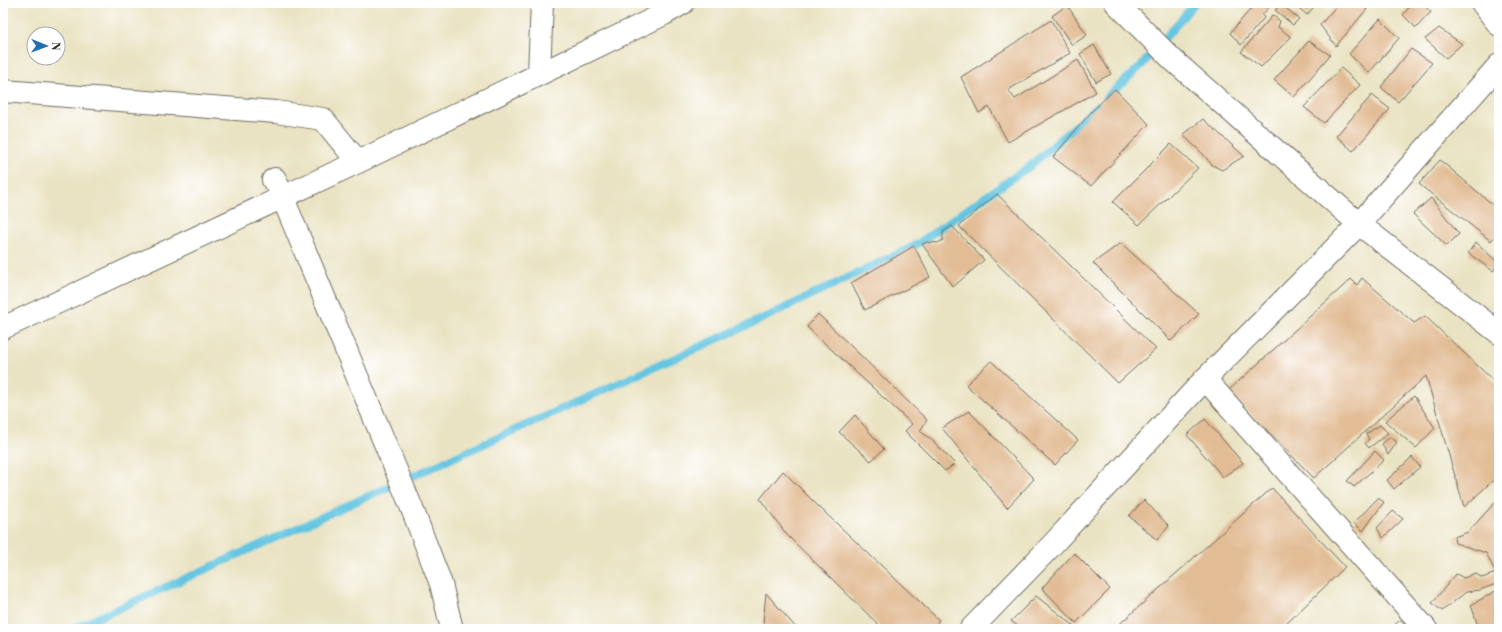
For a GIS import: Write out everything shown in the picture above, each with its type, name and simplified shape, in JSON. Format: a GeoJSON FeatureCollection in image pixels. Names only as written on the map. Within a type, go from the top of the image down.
{"type":"FeatureCollection","features":[{"type":"Feature","properties":{"kind":"street"},"geometry":{"type":"LineString","coordinates":[[539,73],[542,3]]}},
{"type":"Feature","properties":{"kind":"street"},"geometry":{"type":"LineString","coordinates":[[3,328],[278,189],[358,162],[539,73],[664,14],[683,3]]}},
{"type":"Feature","properties":{"kind":"street"},"geometry":{"type":"LineString","coordinates":[[1116,3],[1173,60],[1359,224],[1499,333]]}},
{"type":"Feature","properties":{"kind":"street"},"geometry":{"type":"LineString","coordinates":[[1482,3],[1499,25]]}},
{"type":"Feature","properties":{"kind":"street"},"geometry":{"type":"LineString","coordinates":[[971,629],[1051,546],[1205,379],[1359,224],[1499,65]]}},
{"type":"Feature","properties":{"kind":"street"},"geometry":{"type":"LineString","coordinates":[[3,91],[276,112],[322,119],[358,162]]}},
{"type":"Feature","properties":{"kind":"street"},"geometry":{"type":"LineString","coordinates":[[278,189],[411,506],[441,584],[452,629]]}},
{"type":"Feature","properties":{"kind":"street"},"geometry":{"type":"LineString","coordinates":[[1205,379],[1426,629]]}},
{"type":"Feature","properties":{"kind":"building"},"geometry":{"type":"Polygon","coordinates":[[[1256,3],[1273,3],[1262,15],[1264,18],[1241,45],[1230,33],[1256,3]]]}},
{"type":"Feature","properties":{"kind":"building"},"geometry":{"type":"Polygon","coordinates":[[[1293,3],[1317,3],[1307,15],[1293,3]]]}},
{"type":"Feature","properties":{"kind":"building"},"geometry":{"type":"Polygon","coordinates":[[[1339,3],[1360,3],[1367,9],[1336,46],[1320,25],[1339,3]]]}},
{"type":"Feature","properties":{"kind":"building"},"geometry":{"type":"Polygon","coordinates":[[[1412,3],[1421,3],[1431,12],[1416,28],[1403,15],[1412,3]]]}},
{"type":"Feature","properties":{"kind":"building"},"geometry":{"type":"Polygon","coordinates":[[[1281,4],[1299,19],[1293,25],[1275,10],[1281,4]]]}},
{"type":"Feature","properties":{"kind":"building"},"geometry":{"type":"Polygon","coordinates":[[[1067,5],[1087,35],[1072,45],[1052,16],[1067,5]]]}},
{"type":"Feature","properties":{"kind":"building"},"geometry":{"type":"Polygon","coordinates":[[[1273,15],[1280,21],[1278,27],[1291,37],[1261,67],[1241,52],[1273,15]]]}},
{"type":"Feature","properties":{"kind":"building"},"geometry":{"type":"Polygon","coordinates":[[[1380,19],[1399,38],[1369,73],[1349,54],[1380,19]]]}},
{"type":"Feature","properties":{"kind":"building"},"geometry":{"type":"Polygon","coordinates":[[[1051,20],[1070,53],[1008,90],[1015,99],[1078,60],[1096,92],[1008,142],[989,107],[979,113],[961,77],[1051,20]]]}},
{"type":"Feature","properties":{"kind":"building"},"geometry":{"type":"Polygon","coordinates":[[[1439,28],[1462,44],[1446,58],[1425,39],[1439,28]]]}},
{"type":"Feature","properties":{"kind":"building"},"geometry":{"type":"Polygon","coordinates":[[[1309,41],[1330,55],[1294,97],[1274,80],[1309,41]]]}},
{"type":"Feature","properties":{"kind":"building"},"geometry":{"type":"Polygon","coordinates":[[[1094,45],[1111,74],[1096,82],[1080,54],[1094,45]]]}},
{"type":"Feature","properties":{"kind":"building"},"geometry":{"type":"Polygon","coordinates":[[[1411,49],[1432,63],[1398,102],[1381,87],[1411,49]]]}},
{"type":"Feature","properties":{"kind":"building"},"geometry":{"type":"Polygon","coordinates":[[[1341,68],[1360,85],[1324,123],[1304,107],[1341,68]]]}},
{"type":"Feature","properties":{"kind":"building"},"geometry":{"type":"Polygon","coordinates":[[[1115,89],[1149,124],[1091,186],[1053,157],[1091,112],[1115,89]]]}},
{"type":"Feature","properties":{"kind":"building"},"geometry":{"type":"Polygon","coordinates":[[[1372,95],[1390,109],[1353,151],[1336,136],[1372,95]]]}},
{"type":"Feature","properties":{"kind":"building"},"geometry":{"type":"Polygon","coordinates":[[[1203,119],[1244,156],[1222,170],[1212,165],[1183,135],[1203,119]]]}},
{"type":"Feature","properties":{"kind":"building"},"geometry":{"type":"Polygon","coordinates":[[[1171,144],[1198,168],[1139,225],[1113,202],[1171,144]]]}},
{"type":"Feature","properties":{"kind":"building"},"geometry":{"type":"Polygon","coordinates":[[[1440,160],[1499,210],[1499,231],[1491,241],[1419,184],[1440,160]]]}},
{"type":"Feature","properties":{"kind":"building"},"geometry":{"type":"Polygon","coordinates":[[[997,194],[1156,349],[1118,383],[959,226],[997,194]]]}},
{"type":"Feature","properties":{"kind":"building"},"geometry":{"type":"Polygon","coordinates":[[[1431,198],[1459,234],[1447,246],[1413,214],[1431,198]]]}},
{"type":"Feature","properties":{"kind":"building"},"geometry":{"type":"Polygon","coordinates":[[[952,226],[984,260],[953,287],[922,244],[927,242],[938,243],[943,240],[943,232],[952,226]]]}},
{"type":"Feature","properties":{"kind":"building"},"geometry":{"type":"Polygon","coordinates":[[[1476,242],[1498,263],[1493,271],[1468,253],[1476,242]]]}},
{"type":"Feature","properties":{"kind":"building"},"geometry":{"type":"Polygon","coordinates":[[[1121,243],[1199,314],[1171,341],[1093,263],[1121,243]]]}},
{"type":"Feature","properties":{"kind":"building"},"geometry":{"type":"Polygon","coordinates":[[[914,246],[930,277],[865,310],[851,283],[914,246]]]}},
{"type":"Feature","properties":{"kind":"building"},"geometry":{"type":"Polygon","coordinates":[[[1362,278],[1414,323],[1425,316],[1499,386],[1499,475],[1464,507],[1426,376],[1314,478],[1228,391],[1351,279],[1357,285],[1362,278]]]}},
{"type":"Feature","properties":{"kind":"building"},"geometry":{"type":"Polygon","coordinates":[[[818,314],[927,420],[920,431],[934,442],[955,464],[945,471],[905,431],[912,424],[807,327],[818,314]]]}},
{"type":"Feature","properties":{"kind":"building"},"geometry":{"type":"Polygon","coordinates":[[[991,361],[1078,440],[1055,465],[966,385],[991,361]]]}},
{"type":"Feature","properties":{"kind":"building"},"geometry":{"type":"Polygon","coordinates":[[[1414,396],[1435,428],[1416,448],[1385,421],[1414,396]]]}},
{"type":"Feature","properties":{"kind":"building"},"geometry":{"type":"Polygon","coordinates":[[[969,411],[1034,479],[1007,508],[942,428],[969,411]]]}},
{"type":"Feature","properties":{"kind":"building"},"geometry":{"type":"Polygon","coordinates":[[[855,415],[884,449],[871,461],[839,432],[855,415]]]}},
{"type":"Feature","properties":{"kind":"building"},"geometry":{"type":"Polygon","coordinates":[[[1205,419],[1243,463],[1223,477],[1187,435],[1205,419]]]}},
{"type":"Feature","properties":{"kind":"building"},"geometry":{"type":"Polygon","coordinates":[[[1380,425],[1388,433],[1369,448],[1365,443],[1369,439],[1366,434],[1380,425]]]}},
{"type":"Feature","properties":{"kind":"building"},"geometry":{"type":"Polygon","coordinates":[[[1390,437],[1397,442],[1388,455],[1382,444],[1390,437]]]}},
{"type":"Feature","properties":{"kind":"building"},"geometry":{"type":"Polygon","coordinates":[[[1375,451],[1384,460],[1354,487],[1347,481],[1375,451]]]}},
{"type":"Feature","properties":{"kind":"building"},"geometry":{"type":"Polygon","coordinates":[[[1412,457],[1420,467],[1394,489],[1387,480],[1412,457]]]}},
{"type":"Feature","properties":{"kind":"building"},"geometry":{"type":"Polygon","coordinates":[[[783,471],[939,620],[933,629],[883,629],[787,535],[760,499],[783,471]]]}},
{"type":"Feature","properties":{"kind":"building"},"geometry":{"type":"Polygon","coordinates":[[[1272,488],[1345,567],[1281,629],[1216,629],[1212,625],[1208,629],[1114,629],[1272,488]]]}},
{"type":"Feature","properties":{"kind":"building"},"geometry":{"type":"Polygon","coordinates":[[[1378,498],[1384,502],[1363,531],[1354,523],[1378,498]]]}},
{"type":"Feature","properties":{"kind":"building"},"geometry":{"type":"Polygon","coordinates":[[[1498,499],[1499,589],[1496,584],[1480,590],[1466,592],[1442,611],[1432,603],[1456,574],[1464,578],[1475,573],[1482,578],[1496,573],[1486,553],[1455,543],[1454,537],[1468,532],[1498,499]]]}},
{"type":"Feature","properties":{"kind":"building"},"geometry":{"type":"Polygon","coordinates":[[[1144,500],[1169,526],[1157,540],[1129,516],[1144,500]]]}},
{"type":"Feature","properties":{"kind":"building"},"geometry":{"type":"Polygon","coordinates":[[[1393,511],[1403,519],[1383,538],[1377,528],[1393,511]]]}},
{"type":"Feature","properties":{"kind":"building"},"geometry":{"type":"Polygon","coordinates":[[[1074,553],[1110,589],[1076,623],[1042,588],[1074,553]]]}},
{"type":"Feature","properties":{"kind":"building"},"geometry":{"type":"Polygon","coordinates":[[[1499,589],[1499,629],[1479,629],[1471,605],[1499,589]]]}},
{"type":"Feature","properties":{"kind":"building"},"geometry":{"type":"Polygon","coordinates":[[[766,593],[797,629],[767,629],[763,623],[766,593]]]}},
{"type":"Feature","properties":{"kind":"building"},"geometry":{"type":"Polygon","coordinates":[[[1036,596],[1073,625],[1070,629],[1022,629],[1011,621],[1036,596]]]}},
{"type":"Feature","properties":{"kind":"building"},"geometry":{"type":"Polygon","coordinates":[[[1400,620],[1412,629],[1390,629],[1400,620]]]}},
{"type":"Feature","properties":{"kind":"waterway"},"geometry":{"type":"LineString","coordinates":[[1107,97],[1142,65],[1195,3]]}},
{"type":"Feature","properties":{"kind":"waterway"},"geometry":{"type":"LineString","coordinates":[[73,629],[766,317],[914,246],[1030,166],[1098,106]]}}]}
